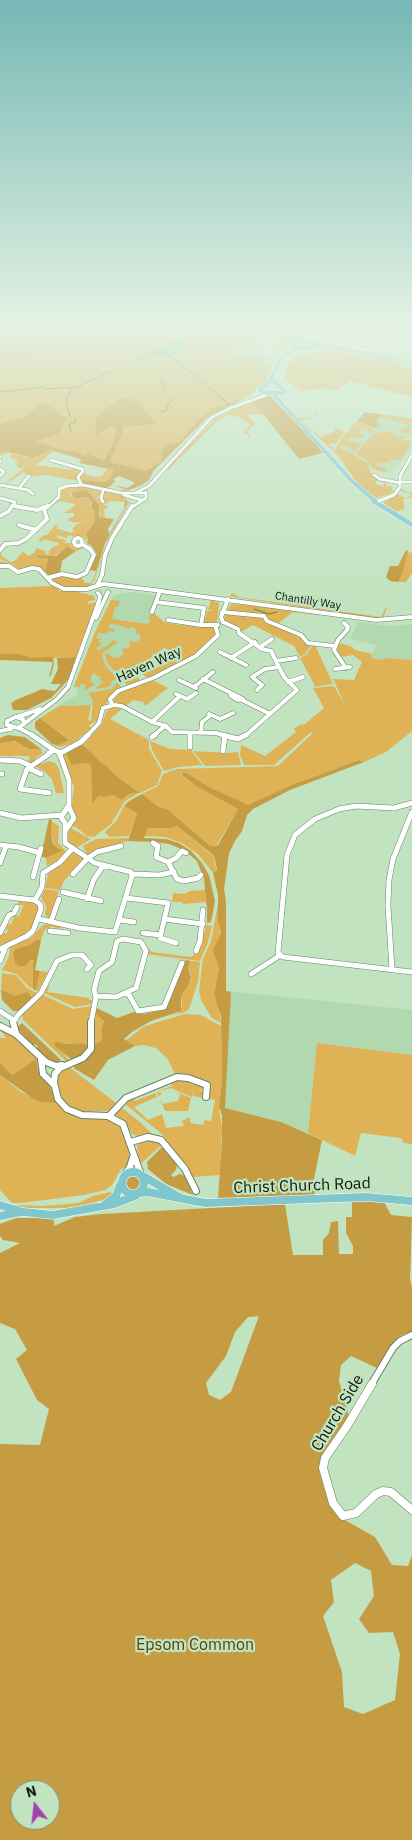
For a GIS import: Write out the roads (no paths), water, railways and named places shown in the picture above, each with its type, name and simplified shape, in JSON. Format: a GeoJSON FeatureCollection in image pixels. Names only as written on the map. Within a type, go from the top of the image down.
{"type":"FeatureCollection","features":[{"type":"Feature","properties":{"kind":"main road"},"geometry":{"type":"LineString","coordinates":[[287,412],[364,493],[412,525]]}},
{"type":"Feature","properties":{"kind":"main road"},"geometry":{"type":"LineString","coordinates":[[131,1172],[141,1175],[145,1185],[138,1193],[131,1195],[121,1188],[122,1179],[131,1172]]}},
{"type":"Feature","properties":{"kind":"main road","name":"Christ Church Road"},"geometry":{"type":"LineString","coordinates":[[141,1175],[165,1190],[192,1201]]}},
{"type":"Feature","properties":{"kind":"main road","name":"Christ Church Road"},"geometry":{"type":"LineString","coordinates":[[98,1208],[116,1196],[122,1179]]}},
{"type":"Feature","properties":{"kind":"main road","name":"Christ Church Road"},"geometry":{"type":"LineString","coordinates":[[0,1205],[23,1212],[53,1215],[98,1208],[121,1202],[138,1193],[148,1192],[205,1203],[366,1197],[412,1201]]}},
{"type":"Feature","properties":{"kind":"main road","name":"Christ Church Road"},"geometry":{"type":"LineString","coordinates":[[0,1216],[23,1212]]}},
{"type":"Feature","properties":{"kind":"street"},"geometry":{"type":"LineString","coordinates":[[0,731],[15,728],[24,723],[64,693],[70,683],[92,625],[100,598],[94,590],[102,575],[108,549],[133,505],[136,493],[147,488],[211,418],[223,412]]}},
{"type":"Feature","properties":{"kind":"street"},"geometry":{"type":"LineString","coordinates":[[376,502],[394,495],[401,487],[401,475],[412,455]]}},
{"type":"Feature","properties":{"kind":"street"},"geometry":{"type":"LineString","coordinates":[[51,460],[82,469],[78,477],[81,485]]}},
{"type":"Feature","properties":{"kind":"street"},"geometry":{"type":"LineString","coordinates":[[0,469],[4,472],[0,476]]}},
{"type":"Feature","properties":{"kind":"street"},"geometry":{"type":"LineString","coordinates":[[374,475],[381,479],[412,482]]}},
{"type":"Feature","properties":{"kind":"street"},"geometry":{"type":"LineString","coordinates":[[19,488],[30,476]]}},
{"type":"Feature","properties":{"kind":"street"},"geometry":{"type":"LineString","coordinates":[[0,485],[19,488],[34,494]]}},
{"type":"Feature","properties":{"kind":"street"},"geometry":{"type":"LineString","coordinates":[[12,506],[44,509],[59,497],[58,492],[60,489],[81,485],[122,493],[146,494]]}},
{"type":"Feature","properties":{"kind":"street"},"geometry":{"type":"LineString","coordinates":[[133,505],[146,498],[147,488]]}},
{"type":"Feature","properties":{"kind":"street"},"geometry":{"type":"LineString","coordinates":[[102,502],[101,498],[104,490]]}},
{"type":"Feature","properties":{"kind":"street"},"geometry":{"type":"LineString","coordinates":[[122,493],[133,499],[142,500]]}},
{"type":"Feature","properties":{"kind":"street"},"geometry":{"type":"LineString","coordinates":[[0,498],[14,500],[9,511],[0,516]]}},
{"type":"Feature","properties":{"kind":"street"},"geometry":{"type":"LineString","coordinates":[[0,550],[5,544],[21,542],[36,530],[47,518],[44,509]]}},
{"type":"Feature","properties":{"kind":"street"},"geometry":{"type":"LineString","coordinates":[[20,525],[36,530]]}},
{"type":"Feature","properties":{"kind":"street"},"geometry":{"type":"LineString","coordinates":[[2,540],[5,544]]}},
{"type":"Feature","properties":{"kind":"street"},"geometry":{"type":"LineString","coordinates":[[47,578],[62,574],[77,577],[85,574],[94,555],[91,550],[82,544]]}},
{"type":"Feature","properties":{"kind":"street"},"geometry":{"type":"LineString","coordinates":[[0,566],[19,572],[38,569],[59,587],[76,589]]}},
{"type":"Feature","properties":{"kind":"street"},"geometry":{"type":"LineString","coordinates":[[92,625],[110,588],[103,581],[102,575]]}},
{"type":"Feature","properties":{"kind":"street","name":"Chantilly Way"},"geometry":{"type":"LineString","coordinates":[[76,589],[107,585],[226,598],[378,620],[412,616]]}},
{"type":"Feature","properties":{"kind":"street","name":"Chantilly Way"},"geometry":{"type":"LineString","coordinates":[[76,589],[97,593],[127,588]]}},
{"type":"Feature","properties":{"kind":"street"},"geometry":{"type":"LineString","coordinates":[[152,612],[160,591]]}},
{"type":"Feature","properties":{"kind":"street"},"geometry":{"type":"LineString","coordinates":[[49,793],[19,791],[24,775],[29,767],[40,760],[81,742],[100,721],[103,709],[112,705],[122,706],[152,722],[166,726],[173,732],[225,734],[241,739],[297,690],[288,682],[271,651],[260,647],[239,633],[237,628],[220,619],[226,598]]}},
{"type":"Feature","properties":{"kind":"street"},"geometry":{"type":"LineString","coordinates":[[156,602],[205,608],[201,625]]}},
{"type":"Feature","properties":{"kind":"street"},"geometry":{"type":"LineString","coordinates":[[223,610],[264,616],[266,621],[286,627],[302,636],[308,643],[336,646]]}},
{"type":"Feature","properties":{"kind":"street"},"geometry":{"type":"LineString","coordinates":[[168,620],[201,625],[215,625],[223,622]]}},
{"type":"Feature","properties":{"kind":"street"},"geometry":{"type":"LineString","coordinates":[[335,669],[348,668],[335,652],[338,639],[348,629],[344,623]]}},
{"type":"Feature","properties":{"kind":"street","name":"Haven Way"},"geometry":{"type":"LineString","coordinates":[[112,705],[110,700],[118,691],[152,679],[195,656],[218,634],[215,625]]}},
{"type":"Feature","properties":{"kind":"street"},"geometry":{"type":"LineString","coordinates":[[344,634],[349,637]]}},
{"type":"Feature","properties":{"kind":"street"},"geometry":{"type":"LineString","coordinates":[[260,647],[272,639]]}},
{"type":"Feature","properties":{"kind":"street"},"geometry":{"type":"LineString","coordinates":[[231,658],[255,642]]}},
{"type":"Feature","properties":{"kind":"street"},"geometry":{"type":"LineString","coordinates":[[220,652],[246,665]]}},
{"type":"Feature","properties":{"kind":"street"},"geometry":{"type":"LineString","coordinates":[[276,661],[296,658]]}},
{"type":"Feature","properties":{"kind":"street"},"geometry":{"type":"LineString","coordinates":[[257,690],[262,685],[251,677],[266,669],[279,667]]}},
{"type":"Feature","properties":{"kind":"street"},"geometry":{"type":"LineString","coordinates":[[152,722],[178,695],[188,699],[203,680],[214,673],[207,669]]}},
{"type":"Feature","properties":{"kind":"street"},"geometry":{"type":"LineString","coordinates":[[288,682],[303,677]]}},
{"type":"Feature","properties":{"kind":"street"},"geometry":{"type":"LineString","coordinates":[[179,680],[195,689]]}},
{"type":"Feature","properties":{"kind":"street"},"geometry":{"type":"LineString","coordinates":[[203,680],[241,697],[242,700],[270,714]]}},
{"type":"Feature","properties":{"kind":"street"},"geometry":{"type":"LineString","coordinates":[[0,731],[9,719],[53,702]]}},
{"type":"Feature","properties":{"kind":"street"},"geometry":{"type":"LineString","coordinates":[[201,733],[202,722],[210,715],[221,719],[233,713]]}},
{"type":"Feature","properties":{"kind":"street"},"geometry":{"type":"LineString","coordinates":[[17,717],[23,718],[28,732]]}},
{"type":"Feature","properties":{"kind":"street"},"geometry":{"type":"LineString","coordinates":[[7,723],[9,726],[28,732],[45,746],[57,752],[70,784],[69,805],[72,818],[65,831]]}},
{"type":"Feature","properties":{"kind":"street"},"geometry":{"type":"LineString","coordinates":[[152,736],[166,726]]}},
{"type":"Feature","properties":{"kind":"street"},"geometry":{"type":"LineString","coordinates":[[190,733],[190,747]]}},
{"type":"Feature","properties":{"kind":"street"},"geometry":{"type":"LineString","coordinates":[[223,750],[225,734]]}},
{"type":"Feature","properties":{"kind":"street"},"geometry":{"type":"LineString","coordinates":[[45,746],[51,755],[62,762]]}},
{"type":"Feature","properties":{"kind":"street"},"geometry":{"type":"LineString","coordinates":[[0,760],[21,762],[41,774]]}},
{"type":"Feature","properties":{"kind":"street"},"geometry":{"type":"LineString","coordinates":[[279,956],[287,855],[295,834],[315,819],[339,808],[356,806],[401,807],[412,803]]}},
{"type":"Feature","properties":{"kind":"street"},"geometry":{"type":"LineString","coordinates":[[69,805],[63,818],[65,842],[88,858],[103,866],[132,874],[159,875],[174,872]]}},
{"type":"Feature","properties":{"kind":"street"},"geometry":{"type":"LineString","coordinates":[[392,970],[388,905],[389,880],[393,859],[411,813],[401,807]]}},
{"type":"Feature","properties":{"kind":"street"},"geometry":{"type":"LineString","coordinates":[[0,813],[19,818],[72,818]]}},
{"type":"Feature","properties":{"kind":"street"},"geometry":{"type":"LineString","coordinates":[[63,818],[67,813],[72,818]]}},
{"type":"Feature","properties":{"kind":"street"},"geometry":{"type":"LineString","coordinates":[[153,843],[158,846],[156,856],[162,861],[168,862],[175,859],[182,851]]}},
{"type":"Feature","properties":{"kind":"street"},"geometry":{"type":"LineString","coordinates":[[0,845],[40,850],[33,877]]}},
{"type":"Feature","properties":{"kind":"street"},"geometry":{"type":"LineString","coordinates":[[0,863],[6,846]]}},
{"type":"Feature","properties":{"kind":"street"},"geometry":{"type":"LineString","coordinates":[[72,874],[96,852],[121,846]]}},
{"type":"Feature","properties":{"kind":"street"},"geometry":{"type":"LineString","coordinates":[[35,900],[42,887],[43,873],[59,863],[73,848]]}},
{"type":"Feature","properties":{"kind":"street"},"geometry":{"type":"LineString","coordinates":[[168,862],[178,879],[183,881],[197,878],[201,875]]}},
{"type":"Feature","properties":{"kind":"street"},"geometry":{"type":"LineString","coordinates":[[85,898],[103,866]]}},
{"type":"Feature","properties":{"kind":"street"},"geometry":{"type":"LineString","coordinates":[[39,920],[113,933],[117,931],[132,874]]}},
{"type":"Feature","properties":{"kind":"street"},"geometry":{"type":"LineString","coordinates":[[63,892],[101,900]]}},
{"type":"Feature","properties":{"kind":"street"},"geometry":{"type":"LineString","coordinates":[[0,896],[35,900],[42,908],[35,928],[28,936],[8,944],[1,955]]}},
{"type":"Feature","properties":{"kind":"street"},"geometry":{"type":"LineString","coordinates":[[126,898],[169,900],[160,935],[162,940],[176,942]]}},
{"type":"Feature","properties":{"kind":"street"},"geometry":{"type":"LineString","coordinates":[[51,921],[59,899]]}},
{"type":"Feature","properties":{"kind":"street"},"geometry":{"type":"LineString","coordinates":[[0,932],[4,930],[9,916],[15,913],[17,907]]}},
{"type":"Feature","properties":{"kind":"street"},"geometry":{"type":"LineString","coordinates":[[196,951],[200,942],[203,910]]}},
{"type":"Feature","properties":{"kind":"street"},"geometry":{"type":"LineString","coordinates":[[164,919],[203,924]]}},
{"type":"Feature","properties":{"kind":"street"},"geometry":{"type":"LineString","coordinates":[[120,920],[134,922]]}},
{"type":"Feature","properties":{"kind":"street"},"geometry":{"type":"LineString","coordinates":[[61,932],[64,925]]}},
{"type":"Feature","properties":{"kind":"street"},"geometry":{"type":"LineString","coordinates":[[50,930],[68,933]]}},
{"type":"Feature","properties":{"kind":"street"},"geometry":{"type":"LineString","coordinates":[[143,933],[160,935]]}},
{"type":"Feature","properties":{"kind":"street"},"geometry":{"type":"LineString","coordinates":[[43,1069],[47,1065],[64,1065],[84,1058],[91,1049],[90,1026],[96,996],[94,990],[99,972],[111,964],[116,943],[122,939],[139,941],[146,950],[137,987],[128,993],[111,997],[96,996]]}},
{"type":"Feature","properties":{"kind":"street"},"geometry":{"type":"LineString","coordinates":[[2,1028],[10,1028],[20,1013],[41,993],[57,961],[80,955],[85,957],[89,967],[97,963]]}},
{"type":"Feature","properties":{"kind":"street"},"geometry":{"type":"LineString","coordinates":[[251,974],[279,956],[412,972]]}},
{"type":"Feature","properties":{"kind":"street"},"geometry":{"type":"LineString","coordinates":[[128,993],[138,1011],[164,1007],[182,963]]}},
{"type":"Feature","properties":{"kind":"street"},"geometry":{"type":"LineString","coordinates":[[0,1011],[0,1021],[20,1013]]}},
{"type":"Feature","properties":{"kind":"street"},"geometry":{"type":"LineString","coordinates":[[0,1011],[12,1020],[16,1034]]}},
{"type":"Feature","properties":{"kind":"street"},"geometry":{"type":"LineString","coordinates":[[2,1028],[16,1034],[40,1058],[56,1068],[54,1085]]}},
{"type":"Feature","properties":{"kind":"street"},"geometry":{"type":"LineString","coordinates":[[40,1058],[43,1074],[54,1085],[60,1102],[68,1110],[82,1115],[109,1116],[124,1126],[141,1175]]}},
{"type":"Feature","properties":{"kind":"street"},"geometry":{"type":"LineString","coordinates":[[46,1077],[56,1073],[64,1065]]}},
{"type":"Feature","properties":{"kind":"street"},"geometry":{"type":"LineString","coordinates":[[109,1116],[126,1098],[176,1077],[187,1078],[207,1085],[206,1097]]}},
{"type":"Feature","properties":{"kind":"street"},"geometry":{"type":"LineString","coordinates":[[131,1142],[148,1137],[161,1140],[185,1169],[196,1191]]}},
{"type":"Feature","properties":{"kind":"street"},"geometry":{"type":"LineString","coordinates":[[122,1179],[131,1165],[133,1154]]}},
{"type":"Feature","properties":{"kind":"street","name":"Church Side"},"geometry":{"type":"LineString","coordinates":[[412,1335],[400,1341],[393,1348],[348,1426],[325,1458],[323,1468],[328,1490],[336,1508],[343,1516],[356,1513],[376,1494],[383,1491],[391,1492],[412,1510]]}},
{"type":"Feature","properties":{"kind":"waterway"},"geometry":{"type":"LineString","coordinates":[[69,412],[70,416]]}},
{"type":"Feature","properties":{"kind":"waterway"},"geometry":{"type":"LineString","coordinates":[[71,432],[69,425],[76,421],[75,418]]}},
{"type":"Feature","properties":{"kind":"waterway"},"geometry":{"type":"LineString","coordinates":[[254,609],[269,614],[277,612]]}},
{"type":"Feature","properties":{"kind":"park label","name":"Epsom Common"},"geometry":{"type":"Point","coordinates":[195,1645]}}]}
